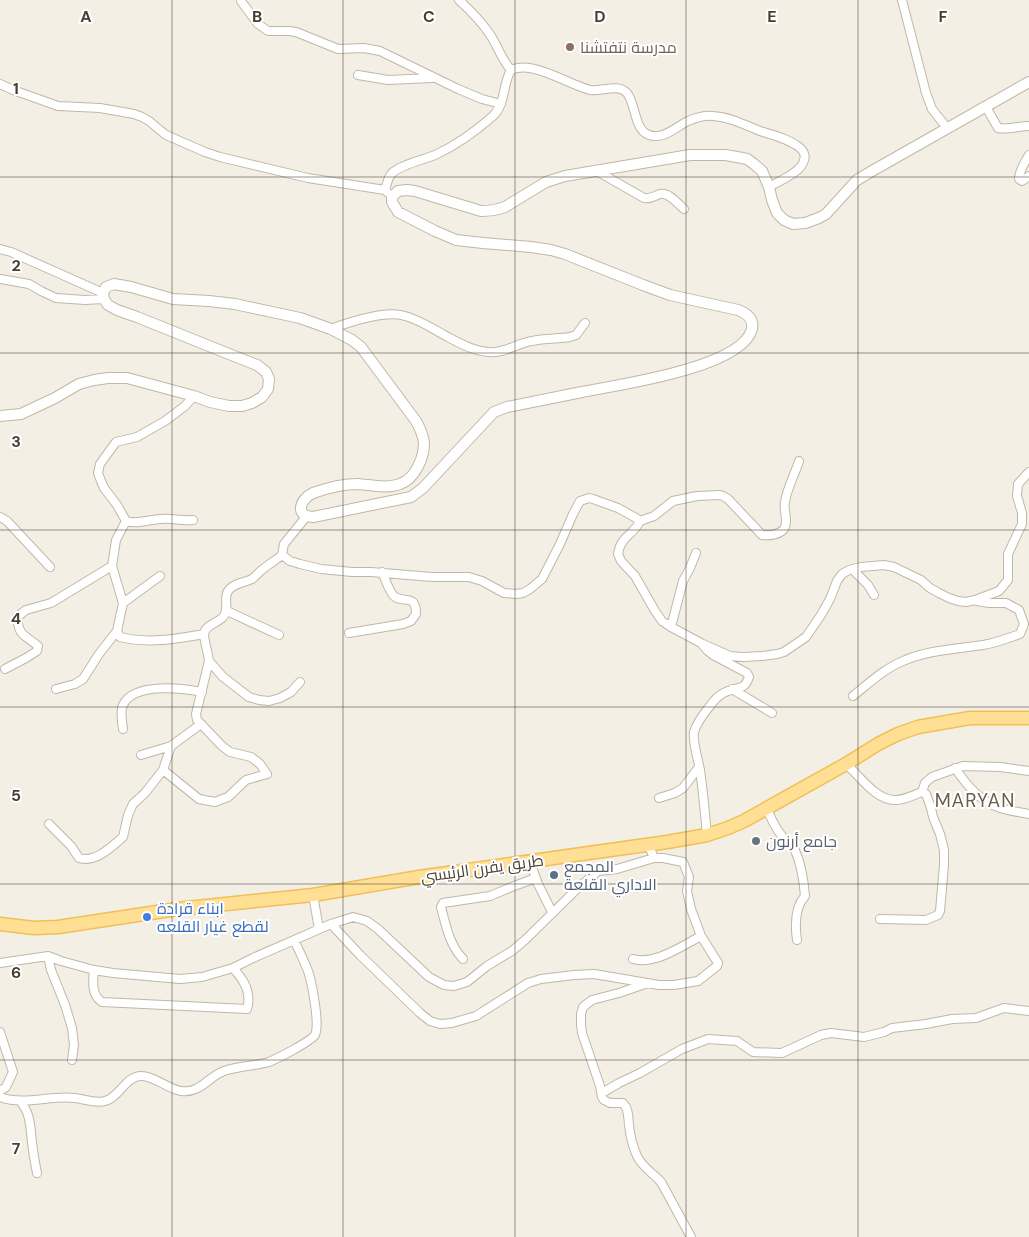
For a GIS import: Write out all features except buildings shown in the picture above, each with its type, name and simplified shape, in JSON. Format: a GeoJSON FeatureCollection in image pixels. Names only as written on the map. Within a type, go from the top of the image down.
{"type":"FeatureCollection","features":[{"type":"Feature","properties":{"kind":"main road","name":"طريق يفرن الرئيسي"},"geometry":{"type":"LineString","coordinates":[[0,924],[34,928],[58,927],[177,909],[313,895],[419,877],[707,835],[728,828],[767,809],[898,734],[918,727],[970,718],[1029,718]]}},
{"type":"Feature","properties":{"kind":"street"},"geometry":{"type":"LineString","coordinates":[[459,0],[485,26],[505,63],[511,70]]}},
{"type":"Feature","properties":{"kind":"street"},"geometry":{"type":"LineString","coordinates":[[902,0],[926,94],[932,109],[947,128]]}},
{"type":"Feature","properties":{"kind":"street"},"geometry":{"type":"LineString","coordinates":[[241,1],[258,24],[268,31],[296,32],[338,48],[364,48],[380,51],[434,78],[482,99],[501,104]]}},
{"type":"Feature","properties":{"kind":"street"},"geometry":{"type":"LineString","coordinates":[[164,770],[199,799],[215,802],[228,797],[246,780],[267,774],[260,764],[251,757],[230,752],[222,746],[197,720],[196,714],[209,661],[204,634],[206,629],[224,616],[227,611],[226,596],[228,591],[233,586],[254,578],[282,555],[284,544],[306,516],[324,515],[411,497],[423,488],[488,417],[499,409],[650,379],[696,367],[727,354],[751,333],[753,325],[751,319],[747,314],[738,310],[670,295],[565,254],[531,246],[456,240],[435,232],[398,212],[388,193],[388,177],[392,173],[447,149],[493,116],[501,104],[508,75],[511,70],[522,67],[534,69],[593,90],[622,89],[629,97],[640,126],[650,136],[663,135],[699,117],[712,116],[738,122],[800,147],[805,158],[799,169],[769,187]]}},
{"type":"Feature","properties":{"kind":"street"},"geometry":{"type":"LineString","coordinates":[[358,76],[388,80],[434,78]]}},
{"type":"Feature","properties":{"kind":"street"},"geometry":{"type":"LineString","coordinates":[[0,84],[22,94],[58,106],[100,108],[134,114],[142,117],[166,135],[220,157],[308,178],[388,193],[407,190],[481,211],[499,210],[554,179],[595,170],[690,155],[725,155],[747,160],[762,172],[769,187],[777,214],[793,224],[805,223],[826,214],[857,180],[1029,82]]}},
{"type":"Feature","properties":{"kind":"street"},"geometry":{"type":"LineString","coordinates":[[986,107],[998,128],[1029,126]]}},
{"type":"Feature","properties":{"kind":"street"},"geometry":{"type":"LineString","coordinates":[[1029,155],[1019,178],[1022,181],[1029,176]]}},
{"type":"Feature","properties":{"kind":"street"},"geometry":{"type":"LineString","coordinates":[[595,170],[644,198],[652,198],[661,194],[668,195],[684,209]]}},
{"type":"Feature","properties":{"kind":"street"},"geometry":{"type":"LineString","coordinates":[[0,249],[11,252],[104,296]]}},
{"type":"Feature","properties":{"kind":"street"},"geometry":{"type":"LineString","coordinates":[[0,279],[29,284],[56,298],[85,300],[104,296]]}},
{"type":"Feature","properties":{"kind":"street"},"geometry":{"type":"LineString","coordinates":[[0,416],[21,414],[79,384],[108,378],[127,378],[229,406],[252,403],[262,397],[268,390],[269,379],[266,372],[257,364],[108,305],[104,296],[106,287],[114,284],[173,299],[235,304],[300,318],[331,329],[361,347],[416,421],[422,432],[424,442],[420,463],[407,480],[391,486],[344,485],[312,493],[305,498],[301,506],[303,514],[306,516]]}},
{"type":"Feature","properties":{"kind":"street"},"geometry":{"type":"LineString","coordinates":[[331,329],[372,317],[399,314],[414,319],[470,348],[490,352],[534,340],[570,337],[576,335],[585,323]]}},
{"type":"Feature","properties":{"kind":"street"},"geometry":{"type":"LineString","coordinates":[[126,521],[118,505],[100,481],[98,473],[100,464],[116,442],[137,437],[165,421],[185,406],[194,396]]}},
{"type":"Feature","properties":{"kind":"street"},"geometry":{"type":"LineString","coordinates":[[799,461],[785,500],[785,526],[778,533],[762,535],[723,496],[697,496],[673,501],[654,516],[640,521],[638,526],[622,541],[618,554],[621,561],[635,576],[662,621],[701,643],[730,656],[762,656],[784,652],[806,637],[830,600],[837,580],[842,574],[853,570],[884,565],[894,567],[921,580],[930,588],[949,598],[966,602],[999,591],[1008,580],[1008,554],[1022,524],[1022,513],[1017,496],[1018,484],[1029,472]]}},
{"type":"Feature","properties":{"kind":"street"},"geometry":{"type":"LineString","coordinates":[[282,555],[290,561],[321,569],[432,577],[469,577],[482,581],[504,593],[516,594],[524,593],[542,579],[580,501],[589,498],[594,499],[618,508],[640,521]]}},
{"type":"Feature","properties":{"kind":"street"},"geometry":{"type":"LineString","coordinates":[[0,517],[50,567]]}},
{"type":"Feature","properties":{"kind":"street"},"geometry":{"type":"LineString","coordinates":[[126,521],[135,522],[163,518],[193,520]]}},
{"type":"Feature","properties":{"kind":"street"},"geometry":{"type":"LineString","coordinates":[[56,689],[75,684],[83,679],[117,631],[123,603],[112,566],[116,540],[126,521]]}},
{"type":"Feature","properties":{"kind":"street"},"geometry":{"type":"LineString","coordinates":[[671,627],[683,581],[696,553]]}},
{"type":"Feature","properties":{"kind":"street"},"geometry":{"type":"LineString","coordinates":[[5,669],[37,651],[38,646],[21,634],[17,617],[26,610],[50,603],[112,566]]}},
{"type":"Feature","properties":{"kind":"street"},"geometry":{"type":"LineString","coordinates":[[853,570],[868,585],[874,595]]}},
{"type":"Feature","properties":{"kind":"street"},"geometry":{"type":"LineString","coordinates":[[349,633],[402,624],[411,621],[416,614],[416,607],[413,602],[396,598],[392,595],[382,572]]}},
{"type":"Feature","properties":{"kind":"street"},"geometry":{"type":"LineString","coordinates":[[123,603],[160,576]]}},
{"type":"Feature","properties":{"kind":"street"},"geometry":{"type":"LineString","coordinates":[[853,696],[883,671],[904,660],[935,651],[1005,640],[1020,634],[1024,624],[1019,610],[1006,603],[989,603],[975,600]]}},
{"type":"Feature","properties":{"kind":"street"},"geometry":{"type":"LineString","coordinates":[[227,611],[279,635]]}},
{"type":"Feature","properties":{"kind":"street"},"geometry":{"type":"LineString","coordinates":[[117,631],[120,637],[127,639],[154,641],[204,634]]}},
{"type":"Feature","properties":{"kind":"street"},"geometry":{"type":"LineString","coordinates":[[701,643],[713,655],[747,673],[749,677],[743,687],[721,694],[698,722],[694,732],[694,741],[700,767],[707,835]]}},
{"type":"Feature","properties":{"kind":"street"},"geometry":{"type":"LineString","coordinates":[[209,661],[223,677],[250,697],[259,700],[269,701],[280,698],[291,692],[300,682]]}},
{"type":"Feature","properties":{"kind":"street"},"geometry":{"type":"LineString","coordinates":[[123,729],[123,705],[135,694],[163,688],[202,692]]}},
{"type":"Feature","properties":{"kind":"street"},"geometry":{"type":"LineString","coordinates":[[732,689],[772,713]]}},
{"type":"Feature","properties":{"kind":"street"},"geometry":{"type":"LineString","coordinates":[[141,755],[171,746],[201,724]]}},
{"type":"Feature","properties":{"kind":"street"},"geometry":{"type":"LineString","coordinates":[[49,824],[71,846],[79,858],[86,860],[98,856],[124,837],[128,815],[133,804],[164,770],[171,746]]}},
{"type":"Feature","properties":{"kind":"street"},"geometry":{"type":"LineString","coordinates":[[846,764],[875,793],[884,799],[896,800],[922,792]]}},
{"type":"Feature","properties":{"kind":"street"},"geometry":{"type":"LineString","coordinates":[[922,792],[925,783],[932,777],[963,766],[1029,770]]}},
{"type":"Feature","properties":{"kind":"street"},"geometry":{"type":"LineString","coordinates":[[659,798],[674,794],[683,788],[700,767]]}},
{"type":"Feature","properties":{"kind":"street"},"geometry":{"type":"LineString","coordinates":[[955,768],[963,781],[987,802],[998,807],[1029,814]]}},
{"type":"Feature","properties":{"kind":"street"},"geometry":{"type":"LineString","coordinates":[[880,919],[926,920],[938,915],[940,911],[944,850],[926,794],[922,792]]}},
{"type":"Feature","properties":{"kind":"street"},"geometry":{"type":"LineString","coordinates":[[767,809],[781,835],[792,844],[802,874],[805,896],[801,900],[797,911],[795,926],[797,940]]}},
{"type":"Feature","properties":{"kind":"street"},"geometry":{"type":"LineString","coordinates":[[648,844],[654,858]]}},
{"type":"Feature","properties":{"kind":"street"},"geometry":{"type":"LineString","coordinates":[[0,963],[48,956],[94,970],[113,973],[180,979],[202,977],[233,968],[319,929],[331,924],[353,917],[367,921],[378,929],[429,977],[444,985],[454,986],[466,982],[487,966],[512,951],[578,887],[598,871],[654,858],[663,858],[683,862],[689,877],[687,891],[691,909],[701,936],[718,963],[717,966],[698,980],[674,985],[659,985],[594,974],[541,980],[528,984],[476,1016],[452,1023],[440,1024],[430,1022],[360,955],[331,924]]}},
{"type":"Feature","properties":{"kind":"street"},"geometry":{"type":"LineString","coordinates":[[530,862],[538,884],[552,912]]}},
{"type":"Feature","properties":{"kind":"street"},"geometry":{"type":"LineString","coordinates":[[463,959],[457,953],[450,940],[441,907],[443,904],[490,896],[536,878]]}},
{"type":"Feature","properties":{"kind":"street"},"geometry":{"type":"LineString","coordinates":[[313,895],[319,929]]}},
{"type":"Feature","properties":{"kind":"street"},"geometry":{"type":"LineString","coordinates":[[632,959],[639,961],[652,960],[701,936]]}},
{"type":"Feature","properties":{"kind":"street"},"geometry":{"type":"LineString","coordinates":[[0,1097],[20,1101],[67,1097],[92,1102],[107,1101],[133,1078],[141,1076],[181,1091],[192,1090],[202,1087],[223,1071],[269,1062],[314,1036],[317,1026],[308,972],[294,940]]}},
{"type":"Feature","properties":{"kind":"street"},"geometry":{"type":"LineString","coordinates":[[48,956],[50,970],[65,1005],[72,1028],[74,1045],[72,1060]]}},
{"type":"Feature","properties":{"kind":"street"},"geometry":{"type":"LineString","coordinates":[[94,970],[94,991],[96,998],[102,1002],[247,1010],[250,1002],[248,991],[233,968]]}},
{"type":"Feature","properties":{"kind":"street"},"geometry":{"type":"LineString","coordinates":[[650,983],[592,1000],[583,1007],[580,1025],[604,1100],[610,1103],[625,1104],[636,1155],[641,1164],[661,1182],[691,1237]]}},
{"type":"Feature","properties":{"kind":"street"},"geometry":{"type":"LineString","coordinates":[[602,1093],[682,1049],[708,1039],[737,1041],[753,1052],[782,1053],[821,1035],[831,1033],[864,1036],[884,1032],[892,1028],[952,1019],[976,1018],[1004,1008],[1029,1011]]}},
{"type":"Feature","properties":{"kind":"street"},"geometry":{"type":"LineString","coordinates":[[0,1032],[12,1072],[6,1087],[0,1091]]}},
{"type":"Feature","properties":{"kind":"street"},"geometry":{"type":"LineString","coordinates":[[20,1101],[29,1117],[37,1173]]}},
{"type":"Feature","properties":{"kind":"place","name":"مدرسة نتفتشنا"},"geometry":{"type":"Point","coordinates":[570,47]}},
{"type":"Feature","properties":{"kind":"place","name":"جامع أرنون"},"geometry":{"type":"Point","coordinates":[756,841]}},
{"type":"Feature","properties":{"kind":"place","name":"المجمع الاداري القلعة"},"geometry":{"type":"Point","coordinates":[554,875]}},
{"type":"Feature","properties":{"kind":"place","name":"ابناء قرادة لقطع غيار القلعه"},"geometry":{"type":"Point","coordinates":[147,917]}},
{"type":"Feature","properties":{"kind":"district","name":"MARYAN"},"geometry":{"type":"Point","coordinates":[975,800]}}]}
